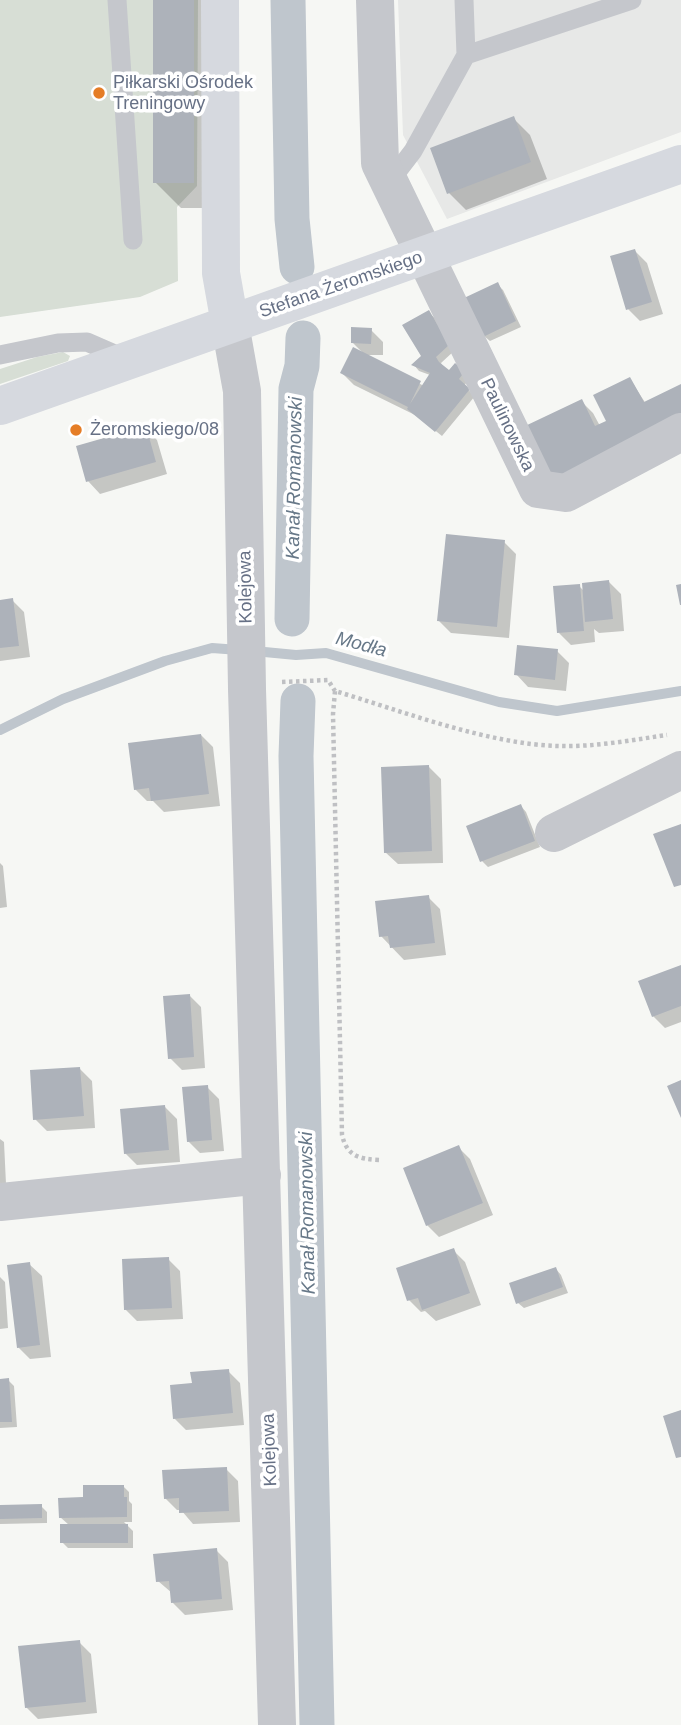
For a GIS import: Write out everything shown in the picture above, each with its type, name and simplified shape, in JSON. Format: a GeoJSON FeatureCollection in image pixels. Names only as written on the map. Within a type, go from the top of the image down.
{"type":"FeatureCollection","features":[{"type":"Feature","properties":{"kind":"street","name":"Kolejowa"},"geometry":{"type":"LineString","coordinates":[[220,0],[221,273],[242,391],[247,620],[258,686],[262,1175],[277,1725]]}},
{"type":"Feature","properties":{"kind":"street"},"geometry":{"type":"LineString","coordinates":[[375,0],[380,163],[425,255]]}},
{"type":"Feature","properties":{"kind":"street","name":"Stefana Żeromskiego"},"geometry":{"type":"LineString","coordinates":[[0,406],[681,164]]}},
{"type":"Feature","properties":{"kind":"street","name":"Paulinowska"},"geometry":{"type":"LineString","coordinates":[[425,255],[538,489],[566,493],[681,432]]}},
{"type":"Feature","properties":{"kind":"street"},"geometry":{"type":"LineString","coordinates":[[554,833],[681,770]]}},
{"type":"Feature","properties":{"kind":"street"},"geometry":{"type":"LineString","coordinates":[[0,1202],[262,1175]]}},
{"type":"Feature","properties":{"kind":"lane"},"geometry":{"type":"LineString","coordinates":[[117,0],[133,240]]}},
{"type":"Feature","properties":{"kind":"lane"},"geometry":{"type":"LineString","coordinates":[[390,181],[413,151],[466,55],[464,0]]}},
{"type":"Feature","properties":{"kind":"lane"},"geometry":{"type":"LineString","coordinates":[[466,55],[632,0]]}},
{"type":"Feature","properties":{"kind":"lane"},"geometry":{"type":"LineString","coordinates":[[0,355],[58,343],[87,342],[130,361]]}},
{"type":"Feature","properties":{"kind":"path"},"geometry":{"type":"LineString","coordinates":[[258,686],[328,680],[335,691],[333,727],[342,1135],[344,1145],[351,1154],[362,1160],[379,1160]]}},
{"type":"Feature","properties":{"kind":"path"},"geometry":{"type":"LineString","coordinates":[[335,691],[477,733],[559,747],[668,735]]}},
{"type":"Feature","properties":{"kind":"shaded area","name":"Piłkarski Ośrodek Treningowy"},"geometry":{"type":"Polygon","coordinates":[[[0,0],[198,0],[197,186],[177,207],[178,281],[140,297],[0,317],[0,0]]]}},
{"type":"Feature","properties":{"kind":"shaded area"},"geometry":{"type":"Polygon","coordinates":[[[398,0],[681,0],[681,132],[447,219],[403,135],[398,0]]]}},
{"type":"Feature","properties":{"kind":"shaded area"},"geometry":{"type":"Polygon","coordinates":[[[63,352],[70,356],[68,361],[0,384],[0,369],[63,352]]]}},
{"type":"Feature","properties":{"kind":"building"},"geometry":{"type":"Polygon","coordinates":[[[153,0],[194,0],[194,183],[153,183],[153,0]]]}},
{"type":"Feature","properties":{"kind":"building"},"geometry":{"type":"Polygon","coordinates":[[[514,116],[531,162],[447,194],[430,148],[514,116]]]}},
{"type":"Feature","properties":{"kind":"building"},"geometry":{"type":"Polygon","coordinates":[[[635,249],[652,302],[626,310],[610,256],[635,249]]]}},
{"type":"Feature","properties":{"kind":"building"},"geometry":{"type":"Polygon","coordinates":[[[498,282],[516,321],[483,337],[464,298],[498,282]]]}},
{"type":"Feature","properties":{"kind":"building"},"geometry":{"type":"Polygon","coordinates":[[[429,310],[449,345],[436,357],[449,370],[455,363],[465,371],[459,379],[470,389],[435,432],[407,409],[408,407],[340,373],[353,347],[421,381],[410,404],[430,373],[411,365],[421,356],[402,325],[429,310]]]}},
{"type":"Feature","properties":{"kind":"building"},"geometry":{"type":"Polygon","coordinates":[[[351,327],[372,328],[371,344],[351,343],[351,327]]]}},
{"type":"Feature","properties":{"kind":"building"},"geometry":{"type":"Polygon","coordinates":[[[630,377],[644,402],[681,384],[681,417],[553,482],[523,427],[582,399],[595,426],[606,421],[593,395],[630,377]]]}},
{"type":"Feature","properties":{"kind":"building"},"geometry":{"type":"Polygon","coordinates":[[[146,426],[156,462],[86,482],[76,446],[146,426]]]}},
{"type":"Feature","properties":{"kind":"building"},"geometry":{"type":"Polygon","coordinates":[[[446,534],[505,540],[497,627],[437,621],[446,534]]]}},
{"type":"Feature","properties":{"kind":"building"},"geometry":{"type":"Polygon","coordinates":[[[609,580],[613,619],[585,622],[582,583],[609,580]]]}},
{"type":"Feature","properties":{"kind":"building"},"geometry":{"type":"Polygon","coordinates":[[[580,584],[584,631],[557,633],[553,586],[580,584]]]}},
{"type":"Feature","properties":{"kind":"building"},"geometry":{"type":"Polygon","coordinates":[[[681,584],[681,605],[680,605],[676,585],[681,584]]]}},
{"type":"Feature","properties":{"kind":"building"},"geometry":{"type":"Polygon","coordinates":[[[13,598],[19,646],[0,648],[0,600],[13,598]]]}},
{"type":"Feature","properties":{"kind":"building"},"geometry":{"type":"Polygon","coordinates":[[[517,645],[558,649],[555,680],[514,675],[517,645]]]}},
{"type":"Feature","properties":{"kind":"building"},"geometry":{"type":"Polygon","coordinates":[[[201,734],[209,794],[151,801],[149,788],[134,790],[128,743],[201,734]]]}},
{"type":"Feature","properties":{"kind":"building"},"geometry":{"type":"Polygon","coordinates":[[[429,765],[432,851],[384,853],[381,767],[429,765]]]}},
{"type":"Feature","properties":{"kind":"building"},"geometry":{"type":"Polygon","coordinates":[[[521,804],[535,841],[480,862],[466,826],[521,804]]]}},
{"type":"Feature","properties":{"kind":"building"},"geometry":{"type":"Polygon","coordinates":[[[681,824],[681,885],[674,887],[653,834],[681,824]]]}},
{"type":"Feature","properties":{"kind":"building"},"geometry":{"type":"Polygon","coordinates":[[[429,895],[435,943],[390,948],[388,936],[379,937],[375,901],[429,895]]]}},
{"type":"Feature","properties":{"kind":"building"},"geometry":{"type":"Polygon","coordinates":[[[681,965],[681,1006],[652,1017],[638,981],[681,965]]]}},
{"type":"Feature","properties":{"kind":"building"},"geometry":{"type":"Polygon","coordinates":[[[190,994],[194,1057],[168,1059],[163,996],[190,994]]]}},
{"type":"Feature","properties":{"kind":"building"},"geometry":{"type":"Polygon","coordinates":[[[80,1067],[84,1116],[33,1120],[30,1070],[80,1067]]]}},
{"type":"Feature","properties":{"kind":"building"},"geometry":{"type":"Polygon","coordinates":[[[681,1080],[681,1118],[667,1086],[681,1080]]]}},
{"type":"Feature","properties":{"kind":"building"},"geometry":{"type":"Polygon","coordinates":[[[208,1085],[212,1140],[187,1142],[182,1087],[208,1085]]]}},
{"type":"Feature","properties":{"kind":"building"},"geometry":{"type":"Polygon","coordinates":[[[165,1105],[169,1150],[124,1154],[120,1109],[165,1105]]]}},
{"type":"Feature","properties":{"kind":"building"},"geometry":{"type":"Polygon","coordinates":[[[459,1145],[483,1203],[426,1226],[403,1168],[459,1145]]]}},
{"type":"Feature","properties":{"kind":"building"},"geometry":{"type":"Polygon","coordinates":[[[454,1248],[470,1293],[422,1310],[418,1298],[407,1301],[396,1268],[454,1248]]]}},
{"type":"Feature","properties":{"kind":"building"},"geometry":{"type":"Polygon","coordinates":[[[169,1257],[172,1308],[124,1310],[122,1259],[169,1257]]]}},
{"type":"Feature","properties":{"kind":"building"},"geometry":{"type":"Polygon","coordinates":[[[30,1262],[40,1345],[17,1348],[7,1265],[30,1262]]]}},
{"type":"Feature","properties":{"kind":"building"},"geometry":{"type":"Polygon","coordinates":[[[556,1267],[563,1287],[516,1304],[509,1283],[556,1267]]]}},
{"type":"Feature","properties":{"kind":"building"},"geometry":{"type":"Polygon","coordinates":[[[229,1369],[233,1413],[173,1419],[170,1385],[192,1383],[190,1372],[229,1369]]]}},
{"type":"Feature","properties":{"kind":"building"},"geometry":{"type":"Polygon","coordinates":[[[9,1378],[12,1422],[0,1422],[0,1379],[9,1378]]]}},
{"type":"Feature","properties":{"kind":"building"},"geometry":{"type":"Polygon","coordinates":[[[681,1410],[681,1457],[676,1458],[663,1416],[681,1410]]]}},
{"type":"Feature","properties":{"kind":"building"},"geometry":{"type":"Polygon","coordinates":[[[227,1467],[229,1511],[179,1513],[179,1498],[164,1499],[162,1470],[227,1467]]]}},
{"type":"Feature","properties":{"kind":"building"},"geometry":{"type":"Polygon","coordinates":[[[83,1485],[124,1485],[127,1517],[59,1518],[58,1498],[83,1497],[83,1485]]]}},
{"type":"Feature","properties":{"kind":"building"},"geometry":{"type":"Polygon","coordinates":[[[42,1504],[42,1518],[0,1519],[0,1505],[42,1504]]]}},
{"type":"Feature","properties":{"kind":"building"},"geometry":{"type":"Polygon","coordinates":[[[60,1524],[128,1524],[128,1543],[60,1543],[60,1524]]]}},
{"type":"Feature","properties":{"kind":"building"},"geometry":{"type":"Polygon","coordinates":[[[217,1548],[222,1599],[171,1603],[169,1581],[156,1582],[153,1554],[217,1548]]]}},
{"type":"Feature","properties":{"kind":"building"},"geometry":{"type":"Polygon","coordinates":[[[80,1640],[86,1702],[25,1708],[18,1646],[80,1640]]]}},
{"type":"Feature","properties":{"kind":"waterway","name":"Kanał Romanowski"},"geometry":{"type":"LineString","coordinates":[[288,0],[292,219],[297,267]]}},
{"type":"Feature","properties":{"kind":"waterway","name":"Kanał Romanowski"},"geometry":{"type":"LineString","coordinates":[[292,619],[296,389],[302,366],[303,338]]}},
{"type":"Feature","properties":{"kind":"waterway","name":"Modła"},"geometry":{"type":"LineString","coordinates":[[0,730],[63,699],[165,661],[212,648],[239,650]]}},
{"type":"Feature","properties":{"kind":"waterway","name":"Modła"},"geometry":{"type":"LineString","coordinates":[[254,651],[296,655],[326,653],[499,702],[557,711],[681,691]]}},
{"type":"Feature","properties":{"kind":"waterway","name":"Kanał Romanowski"},"geometry":{"type":"LineString","coordinates":[[298,701],[296,756],[317,1725]]}},
{"type":"Feature","properties":{"kind":"place","name":"Piłkarski Ośrodek Treningowy"},"geometry":{"type":"Point","coordinates":[99,93]}},
{"type":"Feature","properties":{"kind":"place","name":"Żeromskiego/08"},"geometry":{"type":"Point","coordinates":[76,430]}}]}
